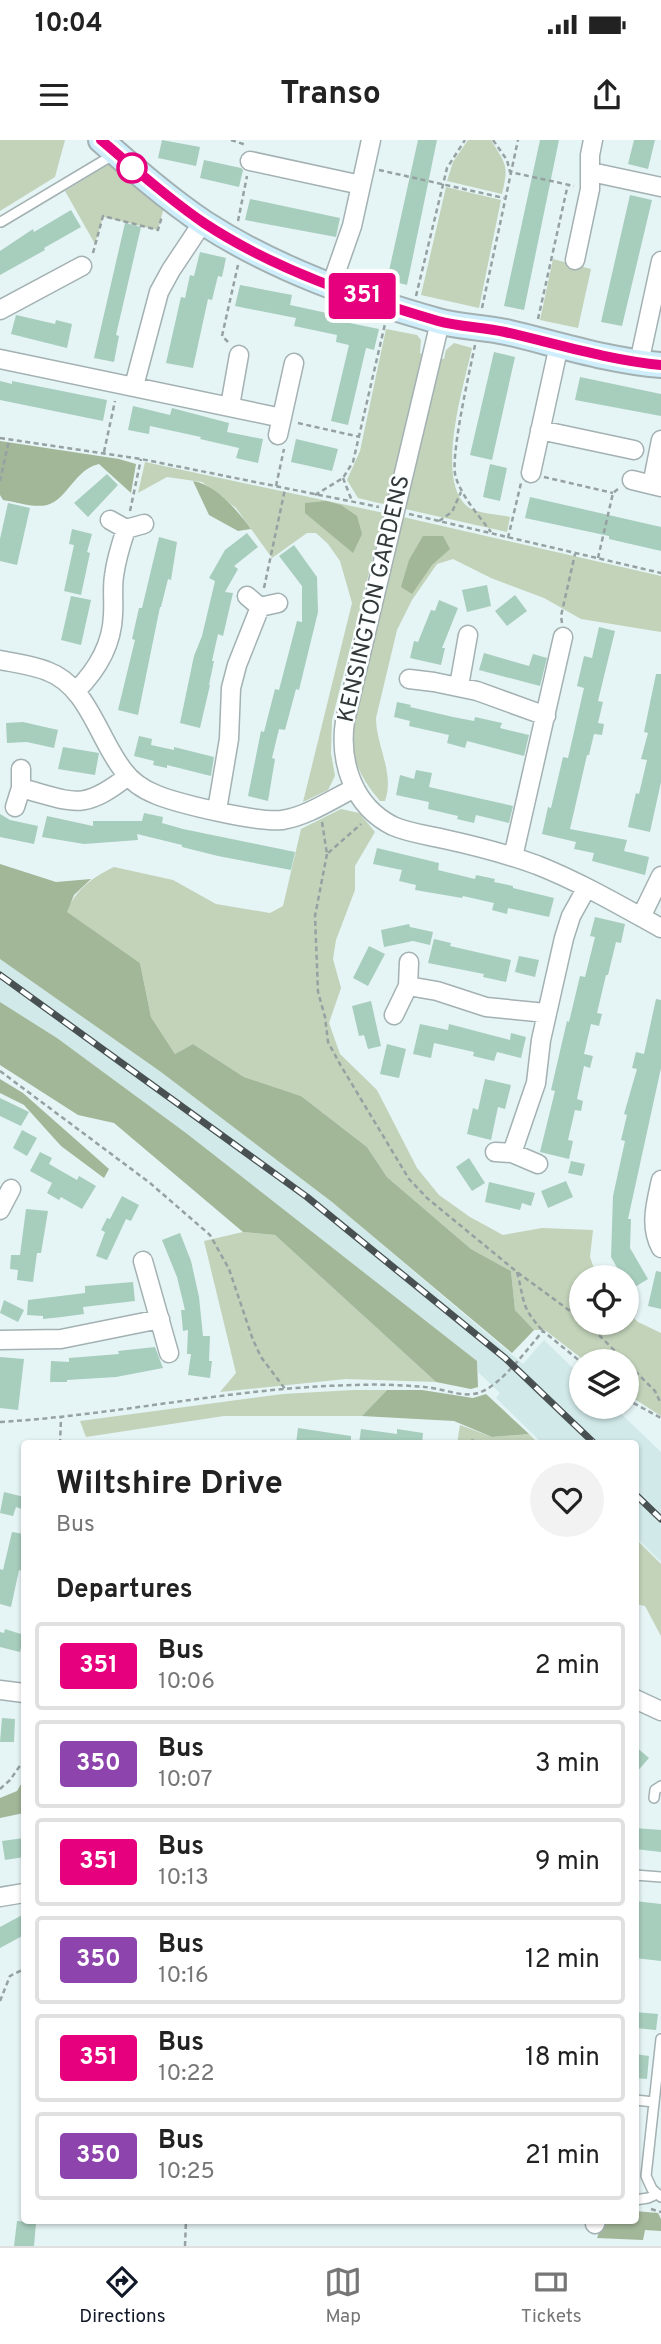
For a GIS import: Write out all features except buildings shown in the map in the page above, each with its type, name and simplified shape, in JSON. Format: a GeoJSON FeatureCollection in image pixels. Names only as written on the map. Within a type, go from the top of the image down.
{"type":"FeatureCollection","features":[{"type":"Feature","properties":{"kind":"street"},"geometry":{"type":"LineString","coordinates":[[331,286],[348,240],[371,140]]}},
{"type":"Feature","properties":{"kind":"street"},"geometry":{"type":"LineString","coordinates":[[575,260],[591,181],[590,155],[593,140]]}},
{"type":"Feature","properties":{"kind":"street"},"geometry":{"type":"LineString","coordinates":[[108,146],[203,222],[268,260],[331,286],[440,322],[478,327],[650,364],[661,261]]}},
{"type":"Feature","properties":{"kind":"street"},"geometry":{"type":"LineString","coordinates":[[250,160],[363,176]]}},
{"type":"Feature","properties":{"kind":"street"},"geometry":{"type":"LineString","coordinates":[[591,181],[661,187]]}},
{"type":"Feature","properties":{"kind":"street"},"geometry":{"type":"LineString","coordinates":[[127,384],[159,292],[203,222]]}},
{"type":"Feature","properties":{"kind":"street"},"geometry":{"type":"LineString","coordinates":[[0,310],[82,266]]}},
{"type":"Feature","properties":{"kind":"street","name":"KENSINGTON GARDENS"},"geometry":{"type":"LineString","coordinates":[[440,322],[345,721],[344,755],[355,788],[373,813],[404,830],[513,857],[538,866],[661,928]]}},
{"type":"Feature","properties":{"kind":"street"},"geometry":{"type":"LineString","coordinates":[[531,473],[559,345]]}},
{"type":"Feature","properties":{"kind":"street"},"geometry":{"type":"LineString","coordinates":[[230,406],[239,355]]}},
{"type":"Feature","properties":{"kind":"street"},"geometry":{"type":"LineString","coordinates":[[0,359],[230,406],[280,426],[294,363]]}},
{"type":"Feature","properties":{"kind":"street"},"geometry":{"type":"LineString","coordinates":[[540,430],[634,450]]}},
{"type":"Feature","properties":{"kind":"street"},"geometry":{"type":"LineString","coordinates":[[632,480],[656,486],[661,440]]}},
{"type":"Feature","properties":{"kind":"street"},"geometry":{"type":"LineString","coordinates":[[76,691],[99,663],[110,639],[118,524],[145,524]]}},
{"type":"Feature","properties":{"kind":"street"},"geometry":{"type":"LineString","coordinates":[[218,810],[227,756],[233,677],[262,602]]}},
{"type":"Feature","properties":{"kind":"street"},"geometry":{"type":"LineString","coordinates":[[459,686],[468,635]]}},
{"type":"Feature","properties":{"kind":"street"},"geometry":{"type":"LineString","coordinates":[[513,857],[563,637]]}},
{"type":"Feature","properties":{"kind":"street"},"geometry":{"type":"LineString","coordinates":[[0,660],[48,671],[76,691],[128,776],[156,795],[255,818],[276,820],[294,817],[319,807],[355,788]]}},
{"type":"Feature","properties":{"kind":"street"},"geometry":{"type":"LineString","coordinates":[[409,679],[459,686],[546,716]]}},
{"type":"Feature","properties":{"kind":"street"},"geometry":{"type":"LineString","coordinates":[[15,807],[21,788],[21,769]]}},
{"type":"Feature","properties":{"kind":"street"},"geometry":{"type":"LineString","coordinates":[[21,788],[65,800],[82,801],[99,797],[128,776]]}},
{"type":"Feature","properties":{"kind":"street"},"geometry":{"type":"LineString","coordinates":[[641,917],[661,876]]}},
{"type":"Feature","properties":{"kind":"street"},"geometry":{"type":"LineString","coordinates":[[538,1164],[504,1152],[536,1083],[538,1053],[567,926],[586,889]]}},
{"type":"Feature","properties":{"kind":"street"},"geometry":{"type":"LineString","coordinates":[[394,1014],[408,986],[409,962]]}},
{"type":"Feature","properties":{"kind":"street"},"geometry":{"type":"LineString","coordinates":[[408,986],[437,991],[496,1009],[546,1013]]}},
{"type":"Feature","properties":{"kind":"street"},"geometry":{"type":"LineString","coordinates":[[661,1180],[654,1220],[656,1237],[661,1248]]}},
{"type":"Feature","properties":{"kind":"street"},"geometry":{"type":"LineString","coordinates":[[0,1210],[11,1189]]}},
{"type":"Feature","properties":{"kind":"street"},"geometry":{"type":"LineString","coordinates":[[143,1261],[169,1353]]}},
{"type":"Feature","properties":{"kind":"street"},"geometry":{"type":"LineString","coordinates":[[0,1340],[61,1339],[160,1319]]}},
{"type":"Feature","properties":{"kind":"street"},"geometry":{"type":"LineString","coordinates":[[0,1690],[21,1693]]}},
{"type":"Feature","properties":{"kind":"street"},"geometry":{"type":"LineString","coordinates":[[639,1701],[661,1711]]}},
{"type":"Feature","properties":{"kind":"street"},"geometry":{"type":"LineString","coordinates":[[0,1897],[21,1894]]}},
{"type":"Feature","properties":{"kind":"lane"},"geometry":{"type":"LineString","coordinates":[[1,222],[108,146]]}},
{"type":"Feature","properties":{"kind":"lane"},"geometry":{"type":"LineString","coordinates":[[654,1798],[655,1790],[661,1786]]}},
{"type":"Feature","properties":{"kind":"lane"},"geometry":{"type":"LineString","coordinates":[[639,1875],[661,1877]]}},
{"type":"Feature","properties":{"kind":"lane"},"geometry":{"type":"LineString","coordinates":[[639,2199],[659,2195],[648,2183],[646,2176],[661,2039]]}},
{"type":"Feature","properties":{"kind":"lane"},"geometry":{"type":"LineString","coordinates":[[639,2100],[654,2102]]}},
{"type":"Feature","properties":{"kind":"path"},"geometry":{"type":"LineString","coordinates":[[231,140],[246,144],[250,160],[222,336],[239,355]]}},
{"type":"Feature","properties":{"kind":"path"},"geometry":{"type":"LineString","coordinates":[[315,495],[343,478],[353,462],[450,161],[465,140]]}},
{"type":"Feature","properties":{"kind":"path"},"geometry":{"type":"LineString","coordinates":[[493,140],[507,160],[510,172],[568,184],[591,181]]}},
{"type":"Feature","properties":{"kind":"path"},"geometry":{"type":"LineString","coordinates":[[363,176],[443,183],[504,198]]}},
{"type":"Feature","properties":{"kind":"path"},"geometry":{"type":"LineString","coordinates":[[534,340],[568,184]]}},
{"type":"Feature","properties":{"kind":"path"},"geometry":{"type":"LineString","coordinates":[[82,266],[92,255],[103,216],[158,230],[167,195]]}},
{"type":"Feature","properties":{"kind":"path"},"geometry":{"type":"LineString","coordinates":[[104,452],[127,384]]}},
{"type":"Feature","properties":{"kind":"path"},"geometry":{"type":"LineString","coordinates":[[276,486],[285,443],[280,426],[360,437]]}},
{"type":"Feature","properties":{"kind":"path"},"geometry":{"type":"LineString","coordinates":[[0,438],[104,452],[276,486],[661,572]]}},
{"type":"Feature","properties":{"kind":"path"},"geometry":{"type":"LineString","coordinates":[[0,481],[10,439]]}},
{"type":"Feature","properties":{"kind":"path"},"geometry":{"type":"LineString","coordinates":[[118,524],[141,459]]}},
{"type":"Feature","properties":{"kind":"path"},"geometry":{"type":"LineString","coordinates":[[508,538],[523,475],[531,473],[613,493]]}},
{"type":"Feature","properties":{"kind":"path"},"geometry":{"type":"LineString","coordinates":[[343,478],[353,502]]}},
{"type":"Feature","properties":{"kind":"path"},"geometry":{"type":"LineString","coordinates":[[598,558],[613,493],[632,480]]}},
{"type":"Feature","properties":{"kind":"path"},"geometry":{"type":"LineString","coordinates":[[262,602],[285,489]]}},
{"type":"Feature","properties":{"kind":"path"},"geometry":{"type":"LineString","coordinates":[[439,521],[452,512],[462,490]]}},
{"type":"Feature","properties":{"kind":"path"},"geometry":{"type":"LineString","coordinates":[[563,637],[561,616],[575,553]]}},
{"type":"Feature","properties":{"kind":"path"},"geometry":{"type":"LineString","coordinates":[[319,807],[327,854],[315,916],[318,992],[328,1042],[409,1179],[427,1198],[517,1272],[569,1310]]}},
{"type":"Feature","properties":{"kind":"path"},"geometry":{"type":"LineString","coordinates":[[327,854],[373,813]]}},
{"type":"Feature","properties":{"kind":"path"},"geometry":{"type":"LineString","coordinates":[[0,1071],[150,1182],[210,1235],[229,1269],[261,1357],[285,1389]]}},
{"type":"Feature","properties":{"kind":"path"},"geometry":{"type":"LineString","coordinates":[[517,1272],[528,1315],[569,1352]]}},
{"type":"Feature","properties":{"kind":"path"},"geometry":{"type":"LineString","coordinates":[[0,1422],[61,1418],[285,1389],[357,1385],[424,1387],[475,1394],[492,1386],[543,1331]]}},
{"type":"Feature","properties":{"kind":"path"},"geometry":{"type":"LineString","coordinates":[[599,1335],[655,1391],[661,1404]]}},
{"type":"Feature","properties":{"kind":"path"},"geometry":{"type":"LineString","coordinates":[[639,1406],[661,1418]]}},
{"type":"Feature","properties":{"kind":"path"},"geometry":{"type":"LineString","coordinates":[[61,1418],[61,1440]]}},
{"type":"Feature","properties":{"kind":"path"},"geometry":{"type":"LineString","coordinates":[[0,1788],[10,1780],[21,1764]]}},
{"type":"Feature","properties":{"kind":"path"},"geometry":{"type":"LineString","coordinates":[[0,2001],[10,1976],[21,1970]]}},
{"type":"Feature","properties":{"kind":"path"},"geometry":{"type":"LineString","coordinates":[[185,2246],[186,2224]]}},
{"type":"Feature","properties":{"kind":"shaded area"},"geometry":{"type":"Polygon","coordinates":[[[0,959],[161,1072],[332,1202],[523,1364],[544,1340],[569,1364],[569,1419],[627,1419],[661,1452],[661,1562],[639,1540],[639,1440],[539,1440],[496,1398],[500,1393],[478,1372],[477,1361],[186,1133],[57,1038],[0,1002],[0,959]]]}},
{"type":"Feature","properties":{"kind":"green space"},"geometry":{"type":"Polygon","coordinates":[[[0,140],[65,140],[55,177],[0,211],[0,140]]]}},
{"type":"Feature","properties":{"kind":"green space"},"geometry":{"type":"Polygon","coordinates":[[[468,140],[491,140],[505,165],[502,194],[447,181],[453,162],[468,140]]]}},
{"type":"Feature","properties":{"kind":"green space"},"geometry":{"type":"Polygon","coordinates":[[[111,163],[164,207],[158,230],[103,217],[95,244],[65,191],[111,163]]]}},
{"type":"Feature","properties":{"kind":"green space"},"geometry":{"type":"Polygon","coordinates":[[[446,187],[501,200],[479,308],[421,295],[446,187]]]}},
{"type":"Feature","properties":{"kind":"green space"},"geometry":{"type":"Polygon","coordinates":[[[553,259],[591,269],[578,328],[540,320],[553,259]]]}},
{"type":"Feature","properties":{"kind":"green space"},"geometry":{"type":"Polygon","coordinates":[[[386,329],[417,335],[421,340],[420,353],[423,355],[387,505],[358,498],[347,480],[360,451],[386,329]]]}},
{"type":"Feature","properties":{"kind":"green space"},"geometry":{"type":"Polygon","coordinates":[[[454,343],[472,348],[454,432],[453,476],[458,494],[472,509],[510,517],[507,532],[405,509],[439,358],[444,359],[446,350],[454,343]]]}},
{"type":"Feature","properties":{"kind":"green space"},"geometry":{"type":"Polygon","coordinates":[[[0,441],[136,464],[131,493],[99,464],[84,472],[60,497],[47,505],[3,500],[0,495],[0,441]]]}},
{"type":"Feature","properties":{"kind":"green space"},"geometry":{"type":"Polygon","coordinates":[[[145,462],[384,513],[332,720],[331,753],[335,776],[328,790],[303,802],[352,603],[340,561],[316,533],[307,533],[272,558],[236,508],[202,482],[167,477],[138,493],[145,462]]]}},
{"type":"Feature","properties":{"kind":"green space"},"geometry":{"type":"Polygon","coordinates":[[[193,481],[218,493],[251,529],[238,531],[209,515],[193,481]]]}},
{"type":"Feature","properties":{"kind":"green space"},"geometry":{"type":"Polygon","coordinates":[[[326,501],[341,505],[357,516],[362,534],[353,553],[305,513],[305,503],[326,501]]]}},
{"type":"Feature","properties":{"kind":"green space"},"geometry":{"type":"Polygon","coordinates":[[[403,517],[661,576],[661,632],[581,619],[544,598],[491,578],[453,559],[437,564],[412,600],[397,630],[376,718],[388,780],[385,801],[380,801],[359,770],[353,753],[351,734],[403,517]]]}},
{"type":"Feature","properties":{"kind":"green space"},"geometry":{"type":"Polygon","coordinates":[[[423,536],[443,536],[450,549],[432,565],[412,594],[401,587],[409,560],[423,536]]]}},
{"type":"Feature","properties":{"kind":"green space"},"geometry":{"type":"Polygon","coordinates":[[[341,809],[359,813],[375,832],[355,866],[355,890],[336,940],[333,959],[341,988],[329,1023],[340,1054],[377,1090],[417,1168],[439,1195],[470,1217],[503,1235],[542,1228],[593,1230],[590,1257],[593,1265],[569,1265],[569,1335],[639,1335],[639,1322],[661,1333],[661,1416],[639,1402],[639,1349],[570,1349],[545,1330],[534,1330],[515,1310],[511,1271],[471,1249],[387,1177],[367,1147],[301,1096],[244,1077],[193,1044],[175,1054],[151,1017],[140,963],[66,912],[86,885],[114,867],[173,880],[216,904],[270,913],[283,906],[301,829],[341,809]]]}},
{"type":"Feature","properties":{"kind":"green space"},"geometry":{"type":"Polygon","coordinates":[[[0,864],[56,882],[91,879],[74,895],[67,912],[140,963],[151,1017],[175,1054],[193,1044],[244,1077],[301,1096],[367,1147],[387,1177],[471,1249],[511,1271],[515,1310],[534,1330],[512,1353],[332,1202],[161,1072],[0,959],[0,864]]]}},
{"type":"Feature","properties":{"kind":"green space"},"geometry":{"type":"Polygon","coordinates":[[[0,1002],[57,1038],[186,1133],[477,1361],[478,1387],[471,1389],[436,1382],[275,1235],[243,1232],[114,1123],[78,1115],[0,1065],[0,1002]]]}},
{"type":"Feature","properties":{"kind":"green space"},"geometry":{"type":"Polygon","coordinates":[[[0,1079],[23,1093],[109,1169],[104,1178],[61,1146],[24,1105],[0,1093],[0,1079]]]}},
{"type":"Feature","properties":{"kind":"green space"},"geometry":{"type":"Polygon","coordinates":[[[243,1232],[275,1235],[436,1382],[346,1379],[220,1392],[236,1373],[204,1241],[243,1232]]]}},
{"type":"Feature","properties":{"kind":"green space"},"geometry":{"type":"Polygon","coordinates":[[[387,1390],[362,1416],[224,1416],[86,1437],[80,1421],[283,1394],[387,1390]]]}},
{"type":"Feature","properties":{"kind":"green space"},"geometry":{"type":"Polygon","coordinates":[[[387,1390],[422,1390],[473,1398],[486,1394],[529,1434],[492,1437],[454,1421],[362,1416],[387,1390]]]}},
{"type":"Feature","properties":{"kind":"green space"},"geometry":{"type":"Polygon","coordinates":[[[460,1425],[492,1437],[529,1434],[535,1440],[458,1440],[460,1425]]]}},
{"type":"Feature","properties":{"kind":"green space"},"geometry":{"type":"Polygon","coordinates":[[[639,1542],[661,1564],[661,1636],[645,1606],[639,1605],[639,1542]]]}},
{"type":"Feature","properties":{"kind":"green space"},"geometry":{"type":"Polygon","coordinates":[[[21,1784],[21,1814],[0,1818],[0,1798],[17,1791],[21,1784]]]}},
{"type":"Feature","properties":{"kind":"green space"},"geometry":{"type":"Polygon","coordinates":[[[639,2211],[658,2213],[661,2219],[661,2231],[645,2230],[643,2240],[597,2238],[602,2224],[639,2224],[639,2211]]]}},
{"type":"Feature","properties":{"kind":"railway"},"geometry":{"type":"LineString","coordinates":[[0,975],[307,1197],[505,1358],[591,1440]]}},
{"type":"Feature","properties":{"kind":"railway"},"geometry":{"type":"LineString","coordinates":[[639,1498],[661,1519]]}},
{"type":"Feature","properties":{"kind":"bus line","name":"351"},"geometry":{"type":"LineString","coordinates":[[101,140],[203,222],[268,260],[331,286],[440,322],[478,327],[639,363],[661,365]]}}]}
